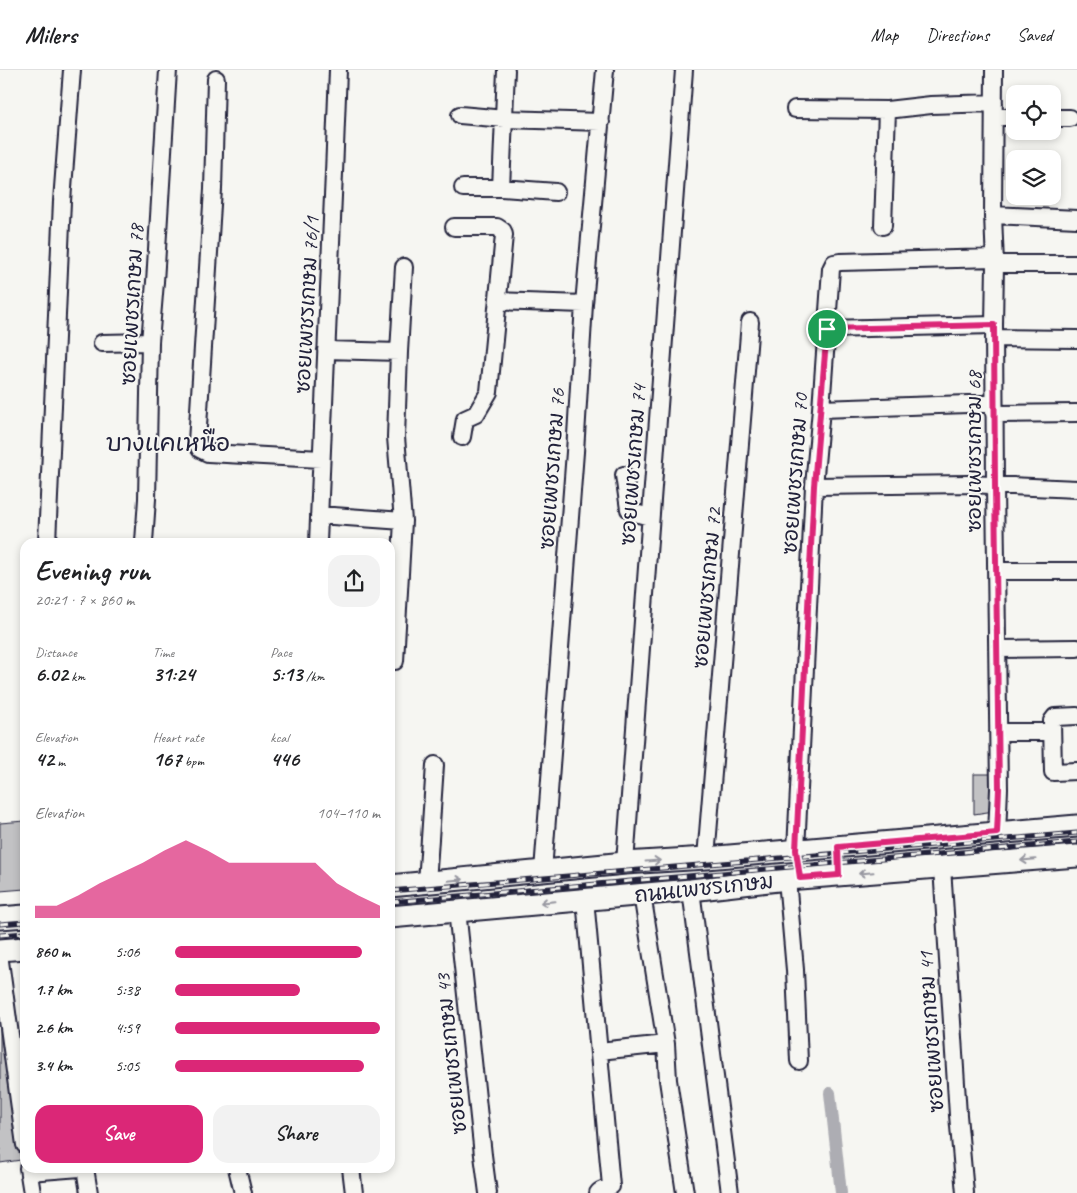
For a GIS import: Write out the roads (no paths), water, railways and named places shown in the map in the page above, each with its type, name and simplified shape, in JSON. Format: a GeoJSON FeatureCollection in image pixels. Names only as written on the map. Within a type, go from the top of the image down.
{"type":"FeatureCollection","features":[{"type":"Feature","properties":{"kind":"main road","name":"ถนนเพชรเกษม"},"geometry":{"type":"LineString","coordinates":[[395,886],[625,863],[706,858],[1077,826]]}},
{"type":"Feature","properties":{"kind":"main road"},"geometry":{"type":"LineString","coordinates":[[838,847],[839,875]]}},
{"type":"Feature","properties":{"kind":"main road"},"geometry":{"type":"LineString","coordinates":[[793,879],[796,850]]}},
{"type":"Feature","properties":{"kind":"main road","name":"ถนนเพชรเกษม"},"geometry":{"type":"LineString","coordinates":[[395,916],[691,890],[793,879],[1077,856]]}},
{"type":"Feature","properties":{"kind":"main road"},"geometry":{"type":"LineString","coordinates":[[0,918],[20,916]]}},
{"type":"Feature","properties":{"kind":"main road"},"geometry":{"type":"LineString","coordinates":[[0,950],[20,948]]}},
{"type":"Feature","properties":{"kind":"street"},"geometry":{"type":"LineString","coordinates":[[48,538],[62,201],[72,70]]}},
{"type":"Feature","properties":{"kind":"street","name":"ซอยเพชรเกษม 78"},"geometry":{"type":"LineString","coordinates":[[144,538],[147,499],[150,342],[168,70]]}},
{"type":"Feature","properties":{"kind":"street","name":"ซอยเพชรเกษม 76/1"},"geometry":{"type":"LineString","coordinates":[[318,538],[338,70]]}},
{"type":"Feature","properties":{"kind":"street"},"geometry":{"type":"LineString","coordinates":[[501,188],[506,70]]}},
{"type":"Feature","properties":{"kind":"street","name":"ซอยเพชรเกษม 76"},"geometry":{"type":"LineString","coordinates":[[543,871],[575,452],[584,304],[605,70]]}},
{"type":"Feature","properties":{"kind":"street","name":"ซอยเพชรเกษม 74"},"geometry":{"type":"LineString","coordinates":[[625,863],[684,70]]}},
{"type":"Feature","properties":{"kind":"street","name":"ซอยเพชรเกษม 68"},"geometry":{"type":"LineString","coordinates":[[994,70],[994,409],[999,789],[997,833]]}},
{"type":"Feature","properties":{"kind":"street"},"geometry":{"type":"LineString","coordinates":[[216,79],[212,198],[197,442],[200,449],[208,453],[321,459]]}},
{"type":"Feature","properties":{"kind":"street"},"geometry":{"type":"LineString","coordinates":[[795,109],[887,110],[931,105],[994,110],[1006,114]]}},
{"type":"Feature","properties":{"kind":"street"},"geometry":{"type":"LineString","coordinates":[[883,226],[887,110]]}},
{"type":"Feature","properties":{"kind":"street"},"geometry":{"type":"LineString","coordinates":[[460,114],[601,122]]}},
{"type":"Feature","properties":{"kind":"street"},"geometry":{"type":"LineString","coordinates":[[1061,118],[1070,118]]}},
{"type":"Feature","properties":{"kind":"street"},"geometry":{"type":"LineString","coordinates":[[463,188],[501,188],[556,192]]}},
{"type":"Feature","properties":{"kind":"street"},"geometry":{"type":"LineString","coordinates":[[993,215],[1077,218]]}},
{"type":"Feature","properties":{"kind":"street"},"geometry":{"type":"LineString","coordinates":[[454,227],[497,228],[503,231],[504,235],[490,392],[476,414],[465,419],[462,437]]}},
{"type":"Feature","properties":{"kind":"street"},"geometry":{"type":"LineString","coordinates":[[995,261],[1077,264]]}},
{"type":"Feature","properties":{"kind":"street","name":"ซอยเพชรเกษม 70"},"geometry":{"type":"LineString","coordinates":[[796,850],[814,486],[831,269],[834,263],[995,261]]}},
{"type":"Feature","properties":{"kind":"street"},"geometry":{"type":"LineString","coordinates":[[395,661],[403,521],[396,437],[404,267]]}},
{"type":"Feature","properties":{"kind":"street"},"geometry":{"type":"LineString","coordinates":[[498,301],[584,304]]}},
{"type":"Feature","properties":{"kind":"street","name":"ซอยเพชรเกษม 72"},"geometry":{"type":"LineString","coordinates":[[706,858],[750,322]]}},
{"type":"Feature","properties":{"kind":"street"},"geometry":{"type":"LineString","coordinates":[[827,329],[994,332],[1077,338]]}},
{"type":"Feature","properties":{"kind":"street"},"geometry":{"type":"LineString","coordinates":[[102,343],[150,342]]}},
{"type":"Feature","properties":{"kind":"street"},"geometry":{"type":"LineString","coordinates":[[326,350],[399,352]]}},
{"type":"Feature","properties":{"kind":"street"},"geometry":{"type":"LineString","coordinates":[[821,409],[968,404],[994,409],[1077,413]]}},
{"type":"Feature","properties":{"kind":"street"},"geometry":{"type":"LineString","coordinates":[[624,475],[629,509],[635,513],[650,517]]}},
{"type":"Feature","properties":{"kind":"street"},"geometry":{"type":"LineString","coordinates":[[814,486],[968,484],[1077,489]]}},
{"type":"Feature","properties":{"kind":"street"},"geometry":{"type":"LineString","coordinates":[[319,515],[403,521]]}},
{"type":"Feature","properties":{"kind":"street"},"geometry":{"type":"LineString","coordinates":[[996,571],[1077,571]]}},
{"type":"Feature","properties":{"kind":"street"},"geometry":{"type":"LineString","coordinates":[[997,650],[1077,648]]}},
{"type":"Feature","properties":{"kind":"street"},"geometry":{"type":"LineString","coordinates":[[1077,716],[1055,717],[1052,721],[1053,772],[1077,771]]}},
{"type":"Feature","properties":{"kind":"street"},"geometry":{"type":"LineString","coordinates":[[998,732],[1052,732]]}},
{"type":"Feature","properties":{"kind":"street"},"geometry":{"type":"LineString","coordinates":[[427,883],[435,765]]}},
{"type":"Feature","properties":{"kind":"street","name":"ซอยเพชรเกษม 41"},"geometry":{"type":"LineString","coordinates":[[942,867],[958,1116],[965,1193]]}},
{"type":"Feature","properties":{"kind":"street"},"geometry":{"type":"LineString","coordinates":[[793,879],[799,1061]]}},
{"type":"Feature","properties":{"kind":"street"},"geometry":{"type":"LineString","coordinates":[[691,890],[730,1193]]}},
{"type":"Feature","properties":{"kind":"street"},"geometry":{"type":"LineString","coordinates":[[642,894],[666,1044],[668,1080],[685,1193]]}},
{"type":"Feature","properties":{"kind":"street"},"geometry":{"type":"LineString","coordinates":[[585,899],[611,1186],[598,1193]]}},
{"type":"Feature","properties":{"kind":"street","name":"ซอยเพชรเกษม 43"},"geometry":{"type":"LineString","coordinates":[[458,910],[488,1193]]}},
{"type":"Feature","properties":{"kind":"street"},"geometry":{"type":"LineString","coordinates":[[0,961],[20,1108]]}},
{"type":"Feature","properties":{"kind":"street"},"geometry":{"type":"LineString","coordinates":[[598,1051],[666,1044]]}},
{"type":"Feature","properties":{"kind":"street"},"geometry":{"type":"LineString","coordinates":[[29,1173],[32,1193]]}},
{"type":"Feature","properties":{"kind":"street"},"geometry":{"type":"LineString","coordinates":[[86,1173],[89,1193]]}},
{"type":"Feature","properties":{"kind":"street"},"geometry":{"type":"LineString","coordinates":[[238,1173],[243,1193]]}},
{"type":"Feature","properties":{"kind":"street"},"geometry":{"type":"LineString","coordinates":[[352,1173],[354,1193]]}},
{"type":"Feature","properties":{"kind":"waterway"},"geometry":{"type":"LineString","coordinates":[[830,1093],[841,1193]]}},
{"type":"Feature","properties":{"kind":"railway"},"geometry":{"type":"LineString","coordinates":[[395,891],[1077,833]]}},
{"type":"Feature","properties":{"kind":"railway"},"geometry":{"type":"LineString","coordinates":[[395,902],[1077,842]]}},
{"type":"Feature","properties":{"kind":"railway"},"geometry":{"type":"LineString","coordinates":[[0,924],[20,922]]}},
{"type":"Feature","properties":{"kind":"railway"},"geometry":{"type":"LineString","coordinates":[[0,935],[20,933]]}},
{"type":"Feature","properties":{"kind":"district","name":"บางแคเหนือ"},"geometry":{"type":"Point","coordinates":[168,443]}}]}
